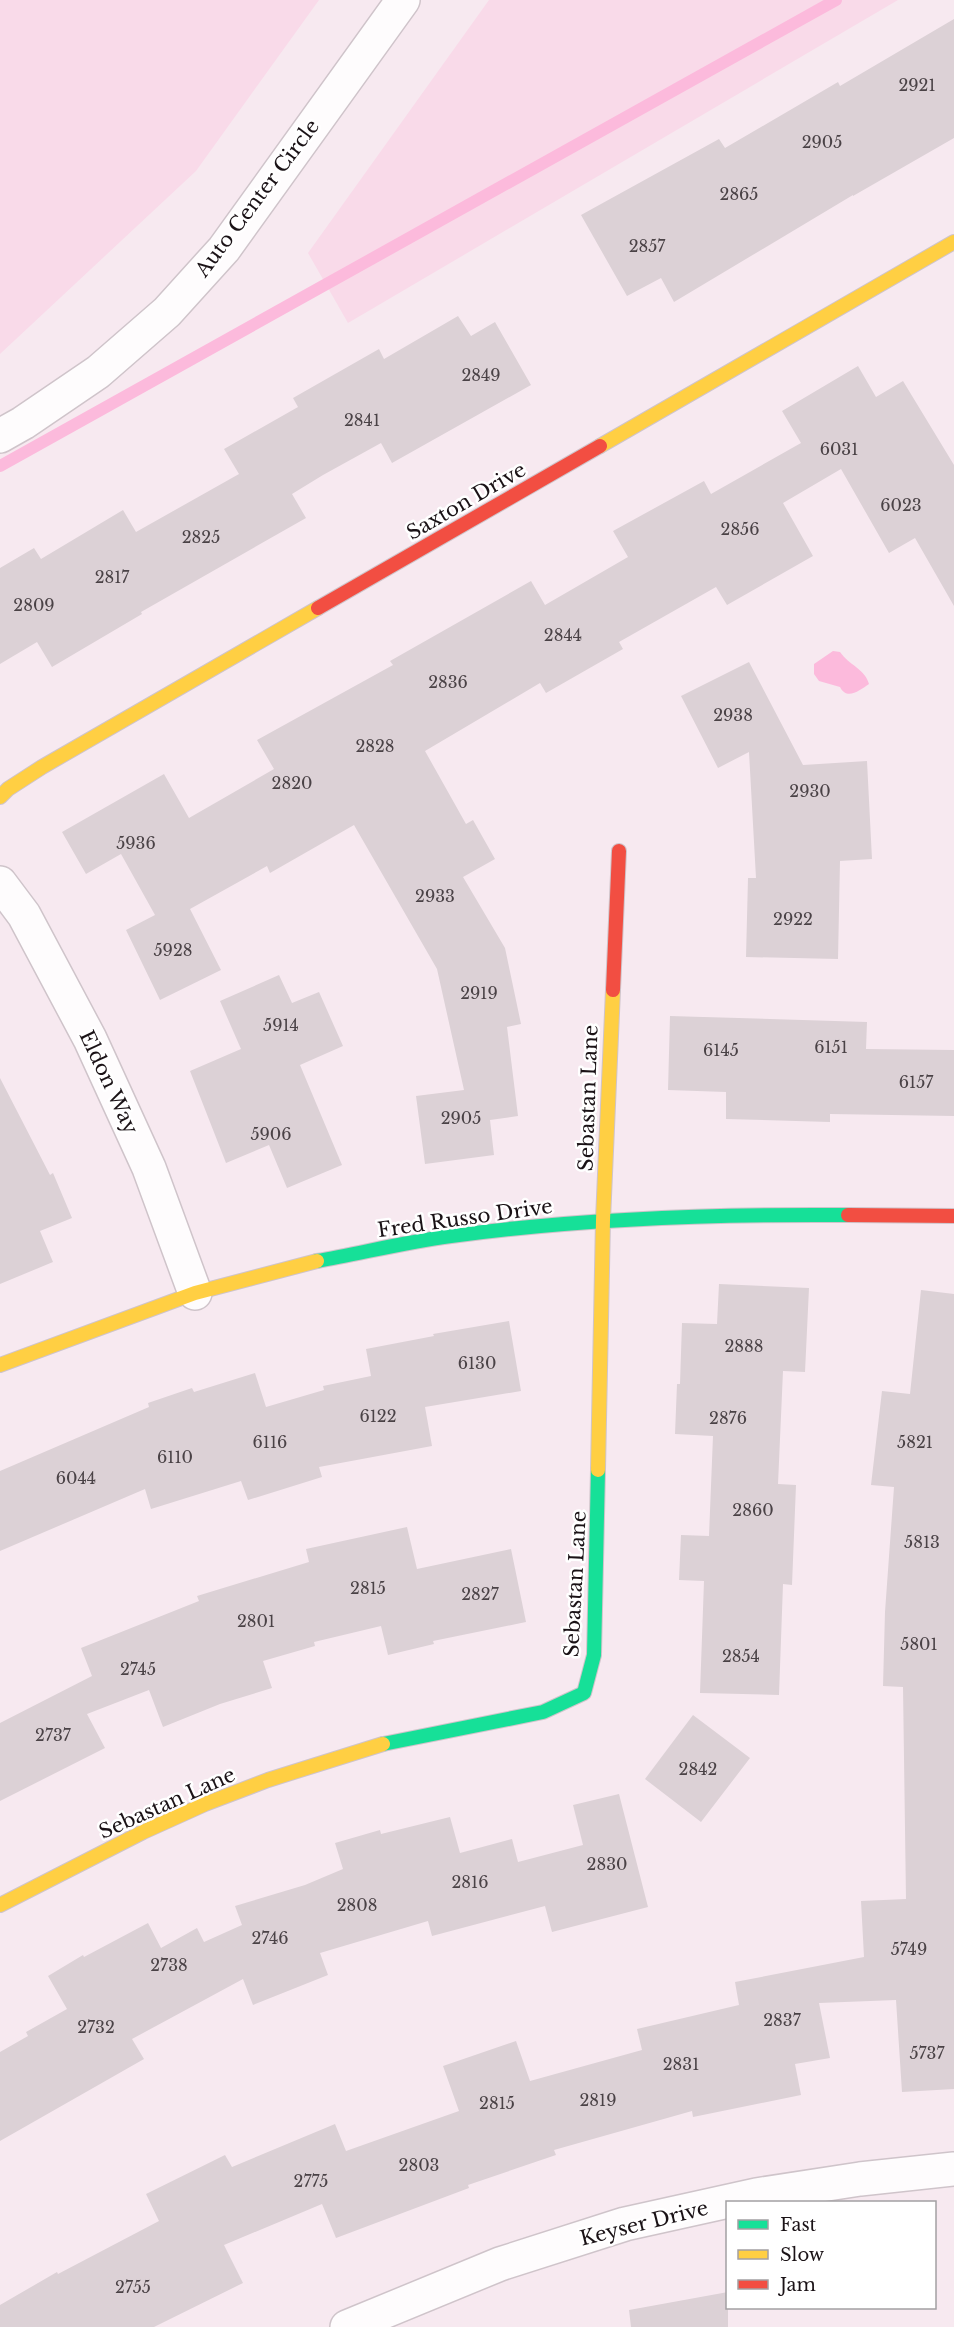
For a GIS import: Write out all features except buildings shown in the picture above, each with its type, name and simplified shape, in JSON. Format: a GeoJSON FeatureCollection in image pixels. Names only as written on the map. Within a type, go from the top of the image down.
{"type":"FeatureCollection","features":[{"type":"Feature","properties":{"kind":"street","name":"Auto Center Circle"},"geometry":{"type":"LineString","coordinates":[[0,436],[98,372],[167,312],[224,249],[403,0]]}},
{"type":"Feature","properties":{"kind":"street","name":"Saxton Drive"},"geometry":{"type":"LineString","coordinates":[[0,797],[8,789],[42,767],[951,251]]}},
{"type":"Feature","properties":{"kind":"street","name":"Sebastan Lane"},"geometry":{"type":"LineString","coordinates":[[0,1905],[143,1832],[205,1804],[268,1780],[378,1745],[543,1712],[584,1693],[594,1655],[596,1608],[603,1220],[619,851]]}},
{"type":"Feature","properties":{"kind":"street","name":"Eldon Way"},"geometry":{"type":"LineString","coordinates":[[0,884],[24,915],[90,1039],[149,1168],[195,1293]]}},
{"type":"Feature","properties":{"kind":"street","name":"Fred Russo Drive"},"geometry":{"type":"LineString","coordinates":[[0,1365],[195,1293],[314,1262],[450,1236],[603,1220],[747,1214],[954,1216]]}},
{"type":"Feature","properties":{"kind":"street","name":"Keyser Drive"},"geometry":{"type":"LineString","coordinates":[[729,2201],[860,2179],[954,2169]]}},
{"type":"Feature","properties":{"kind":"street","name":"Keyser Drive"},"geometry":{"type":"LineString","coordinates":[[347,2327],[500,2264],[625,2224],[726,2202]]}},
{"type":"Feature","properties":{"kind":"shaded area"},"geometry":{"type":"Polygon","coordinates":[[[0,0],[319,0],[196,171],[0,354],[0,0]]]}},
{"type":"Feature","properties":{"kind":"shaded area"},"geometry":{"type":"Polygon","coordinates":[[[489,0],[898,0],[348,323],[308,253],[489,0]]]}},
{"type":"Feature","properties":{"kind":"shaded area"},"geometry":{"type":"Polygon","coordinates":[[[833,651],[840,652],[860,671],[869,684],[850,694],[840,687],[819,681],[814,674],[814,664],[833,651]]]}},
{"type":"Feature","properties":{"kind":"waterway"},"geometry":{"type":"LineString","coordinates":[[0,466],[836,0]]}},
{"type":"Feature","properties":{"kind":"traffic: fast"},"geometry":{"type":"LineString","coordinates":[[317,1261],[434,1238],[550,1225],[699,1216],[848,1215]]}},
{"type":"Feature","properties":{"kind":"traffic: fast"},"geometry":{"type":"LineString","coordinates":[[383,1744],[543,1712],[584,1693],[594,1655],[598,1470]]}},
{"type":"Feature","properties":{"kind":"traffic: slow"},"geometry":{"type":"LineString","coordinates":[[600,446],[954,242]]}},
{"type":"Feature","properties":{"kind":"traffic: slow"},"geometry":{"type":"LineString","coordinates":[[0,797],[8,789],[42,767],[318,608]]}},
{"type":"Feature","properties":{"kind":"traffic: slow"},"geometry":{"type":"LineString","coordinates":[[598,1470],[603,1220],[613,990]]}},
{"type":"Feature","properties":{"kind":"traffic: slow"},"geometry":{"type":"LineString","coordinates":[[0,1365],[195,1293],[317,1261]]}},
{"type":"Feature","properties":{"kind":"traffic: slow"},"geometry":{"type":"LineString","coordinates":[[0,1905],[143,1832],[205,1804],[268,1780],[383,1744]]}},
{"type":"Feature","properties":{"kind":"traffic: jam"},"geometry":{"type":"LineString","coordinates":[[318,608],[600,446]]}},
{"type":"Feature","properties":{"kind":"traffic: jam"},"geometry":{"type":"LineString","coordinates":[[613,990],[619,851]]}},
{"type":"Feature","properties":{"kind":"traffic: jam"},"geometry":{"type":"LineString","coordinates":[[848,1215],[954,1216]]}}]}
